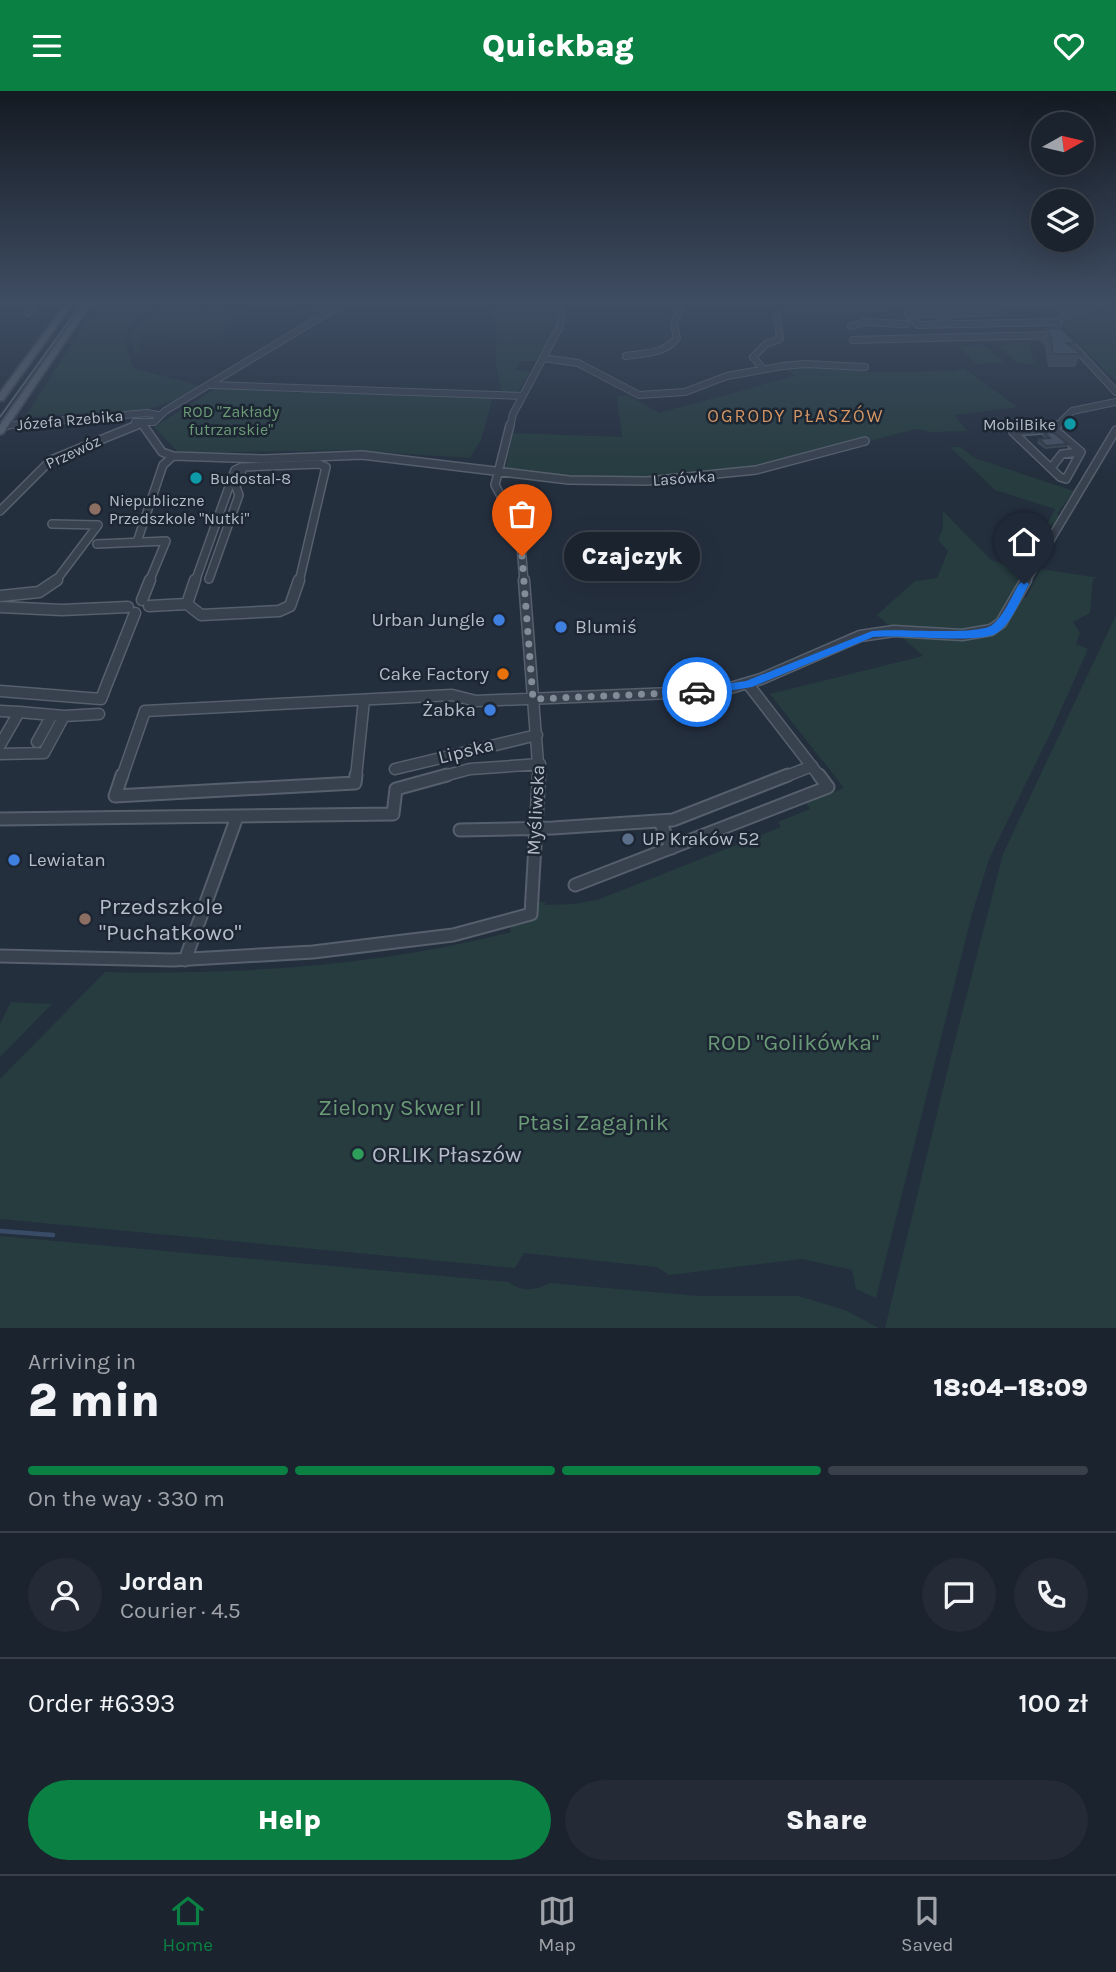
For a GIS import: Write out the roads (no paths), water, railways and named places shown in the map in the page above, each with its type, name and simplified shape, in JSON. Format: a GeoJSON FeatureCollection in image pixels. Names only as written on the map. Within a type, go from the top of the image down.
{"type":"FeatureCollection","features":[{"type":"Feature","properties":{"kind":"main road"},"geometry":{"type":"LineString","coordinates":[[0,398],[27,361]]}},
{"type":"Feature","properties":{"kind":"main road"},"geometry":{"type":"LineString","coordinates":[[1,428],[48,361]]}},
{"type":"Feature","properties":{"kind":"street"},"geometry":{"type":"LineString","coordinates":[[140,421],[172,407],[250,361]]}},
{"type":"Feature","properties":{"kind":"street","name":"Myśliwska"},"geometry":{"type":"LineString","coordinates":[[185,960],[313,952],[426,940],[531,913],[540,764],[520,532],[516,519],[496,487],[513,414],[541,361]]}},
{"type":"Feature","properties":{"kind":"street"},"geometry":{"type":"LineString","coordinates":[[562,361],[578,363],[639,395],[681,393],[722,377],[763,369],[805,364],[865,366]]}},
{"type":"Feature","properties":{"kind":"street"},"geometry":{"type":"LineString","coordinates":[[756,361],[763,369]]}},
{"type":"Feature","properties":{"kind":"street"},"geometry":{"type":"LineString","coordinates":[[1089,361],[1116,392]]}},
{"type":"Feature","properties":{"kind":"street"},"geometry":{"type":"LineString","coordinates":[[211,385],[522,396]]}},
{"type":"Feature","properties":{"kind":"street"},"geometry":{"type":"LineString","coordinates":[[1081,452],[1066,479],[1013,432],[1054,429],[1072,411],[1116,402]]}},
{"type":"Feature","properties":{"kind":"street"},"geometry":{"type":"LineString","coordinates":[[140,421],[158,418],[156,414]]}},
{"type":"Feature","properties":{"kind":"street","name":"Józefa Rzebika"},"geometry":{"type":"LineString","coordinates":[[1,428],[108,419],[140,421]]}},
{"type":"Feature","properties":{"kind":"street"},"geometry":{"type":"LineString","coordinates":[[137,542],[163,465],[173,456],[162,452],[140,421]]}},
{"type":"Feature","properties":{"kind":"street","name":"Przewóz"},"geometry":{"type":"LineString","coordinates":[[0,511],[45,463],[140,421]]}},
{"type":"Feature","properties":{"kind":"street"},"geometry":{"type":"LineString","coordinates":[[1054,429],[1081,452]]}},
{"type":"Feature","properties":{"kind":"street"},"geometry":{"type":"LineString","coordinates":[[364,700],[355,783],[115,796],[145,711],[452,695],[476,701],[704,692],[748,684],[872,634],[893,631],[981,634],[997,628],[1116,430]]}},
{"type":"Feature","properties":{"kind":"street","name":"Lasówka"},"geometry":{"type":"LineString","coordinates":[[173,456],[362,455],[593,481],[647,481],[727,475],[778,465],[866,441]]}},
{"type":"Feature","properties":{"kind":"street"},"geometry":{"type":"LineString","coordinates":[[1051,468],[1062,454],[1081,452]]}},
{"type":"Feature","properties":{"kind":"street"},"geometry":{"type":"LineString","coordinates":[[209,579],[239,495],[236,487],[248,457]]}},
{"type":"Feature","properties":{"kind":"street"},"geometry":{"type":"LineString","coordinates":[[0,607],[132,610],[145,603],[187,604],[201,615],[279,611],[290,606],[304,568],[326,467],[319,464],[243,467],[235,470],[187,604]]}},
{"type":"Feature","properties":{"kind":"street"},"geometry":{"type":"LineString","coordinates":[[215,500],[224,500]]}},
{"type":"Feature","properties":{"kind":"street"},"geometry":{"type":"LineString","coordinates":[[0,596],[47,590],[54,585],[98,525],[52,524]]}},
{"type":"Feature","properties":{"kind":"street"},"geometry":{"type":"LineString","coordinates":[[97,544],[166,541],[145,603]]}},
{"type":"Feature","properties":{"kind":"street"},"geometry":{"type":"LineString","coordinates":[[205,554],[218,553]]}},
{"type":"Feature","properties":{"kind":"street"},"geometry":{"type":"LineString","coordinates":[[0,691],[101,699],[132,610]]}},
{"type":"Feature","properties":{"kind":"street"},"geometry":{"type":"LineString","coordinates":[[575,885],[828,787],[748,684]]}},
{"type":"Feature","properties":{"kind":"street"},"geometry":{"type":"LineString","coordinates":[[0,711],[64,716],[99,714]]}},
{"type":"Feature","properties":{"kind":"street"},"geometry":{"type":"LineString","coordinates":[[0,745],[19,712]]}},
{"type":"Feature","properties":{"kind":"street"},"geometry":{"type":"LineString","coordinates":[[37,742],[52,715]]}},
{"type":"Feature","properties":{"kind":"street"},"geometry":{"type":"LineString","coordinates":[[0,754],[44,753],[64,716]]}},
{"type":"Feature","properties":{"kind":"street","name":"Lipska"},"geometry":{"type":"LineString","coordinates":[[395,769],[537,735]]}},
{"type":"Feature","properties":{"kind":"street"},"geometry":{"type":"LineString","coordinates":[[0,819],[393,814],[397,789],[470,769],[540,764]]}},
{"type":"Feature","properties":{"kind":"street"},"geometry":{"type":"LineString","coordinates":[[460,830],[536,829],[673,820],[812,766]]}},
{"type":"Feature","properties":{"kind":"street"},"geometry":{"type":"LineString","coordinates":[[0,956],[185,960],[236,817]]}},
{"type":"Feature","properties":{"kind":"street"},"geometry":{"type":"LineString","coordinates":[[660,822],[672,848]]}},
{"type":"Feature","properties":{"kind":"waterway"},"geometry":{"type":"LineString","coordinates":[[0,1231],[53,1235]]}},
{"type":"Feature","properties":{"kind":"tram line"},"geometry":{"type":"LineString","coordinates":[[0,417],[40,361]]}},
{"type":"Feature","properties":{"kind":"place","name":"MobilBike"},"geometry":{"type":"Point","coordinates":[1070,424]}},
{"type":"Feature","properties":{"kind":"place","name":"Budostal-8"},"geometry":{"type":"Point","coordinates":[196,478]}},
{"type":"Feature","properties":{"kind":"place","name":"Niepubliczne Przedszkole \"Nutki\""},"geometry":{"type":"Point","coordinates":[95,509]}},
{"type":"Feature","properties":{"kind":"place","name":"Czajczyk"},"geometry":{"type":"Point","coordinates":[522,556]}},
{"type":"Feature","properties":{"kind":"place","name":"Urban Jungle"},"geometry":{"type":"Point","coordinates":[499,620]}},
{"type":"Feature","properties":{"kind":"place","name":"Blumiś"},"geometry":{"type":"Point","coordinates":[561,627]}},
{"type":"Feature","properties":{"kind":"place","name":"Cake Factory"},"geometry":{"type":"Point","coordinates":[503,674]}},
{"type":"Feature","properties":{"kind":"place","name":"Żabka"},"geometry":{"type":"Point","coordinates":[490,710]}},
{"type":"Feature","properties":{"kind":"place","name":"UP Kraków 52"},"geometry":{"type":"Point","coordinates":[628,839]}},
{"type":"Feature","properties":{"kind":"place","name":"Lewiatan"},"geometry":{"type":"Point","coordinates":[14,860]}},
{"type":"Feature","properties":{"kind":"place","name":"Przedszkole \"Puchatkowo\""},"geometry":{"type":"Point","coordinates":[85,919]}},
{"type":"Feature","properties":{"kind":"place","name":"ORLIK Płaszów"},"geometry":{"type":"Point","coordinates":[358,1154]}},
{"type":"Feature","properties":{"kind":"district","name":"OGRODY PŁASZÓW"},"geometry":{"type":"Point","coordinates":[796,416]}},
{"type":"Feature","properties":{"kind":"park label","name":"ROD \"Zakłady futrzarskie\""},"geometry":{"type":"Point","coordinates":[231,420]}},
{"type":"Feature","properties":{"kind":"park label","name":"ROD \"Golikówka\""},"geometry":{"type":"Point","coordinates":[793,1042]}},
{"type":"Feature","properties":{"kind":"park label","name":"Zielony Skwer II"},"geometry":{"type":"Point","coordinates":[400,1107]}},
{"type":"Feature","properties":{"kind":"park label","name":"Ptasi Zagajnik"},"geometry":{"type":"Point","coordinates":[593,1122]}}]}
